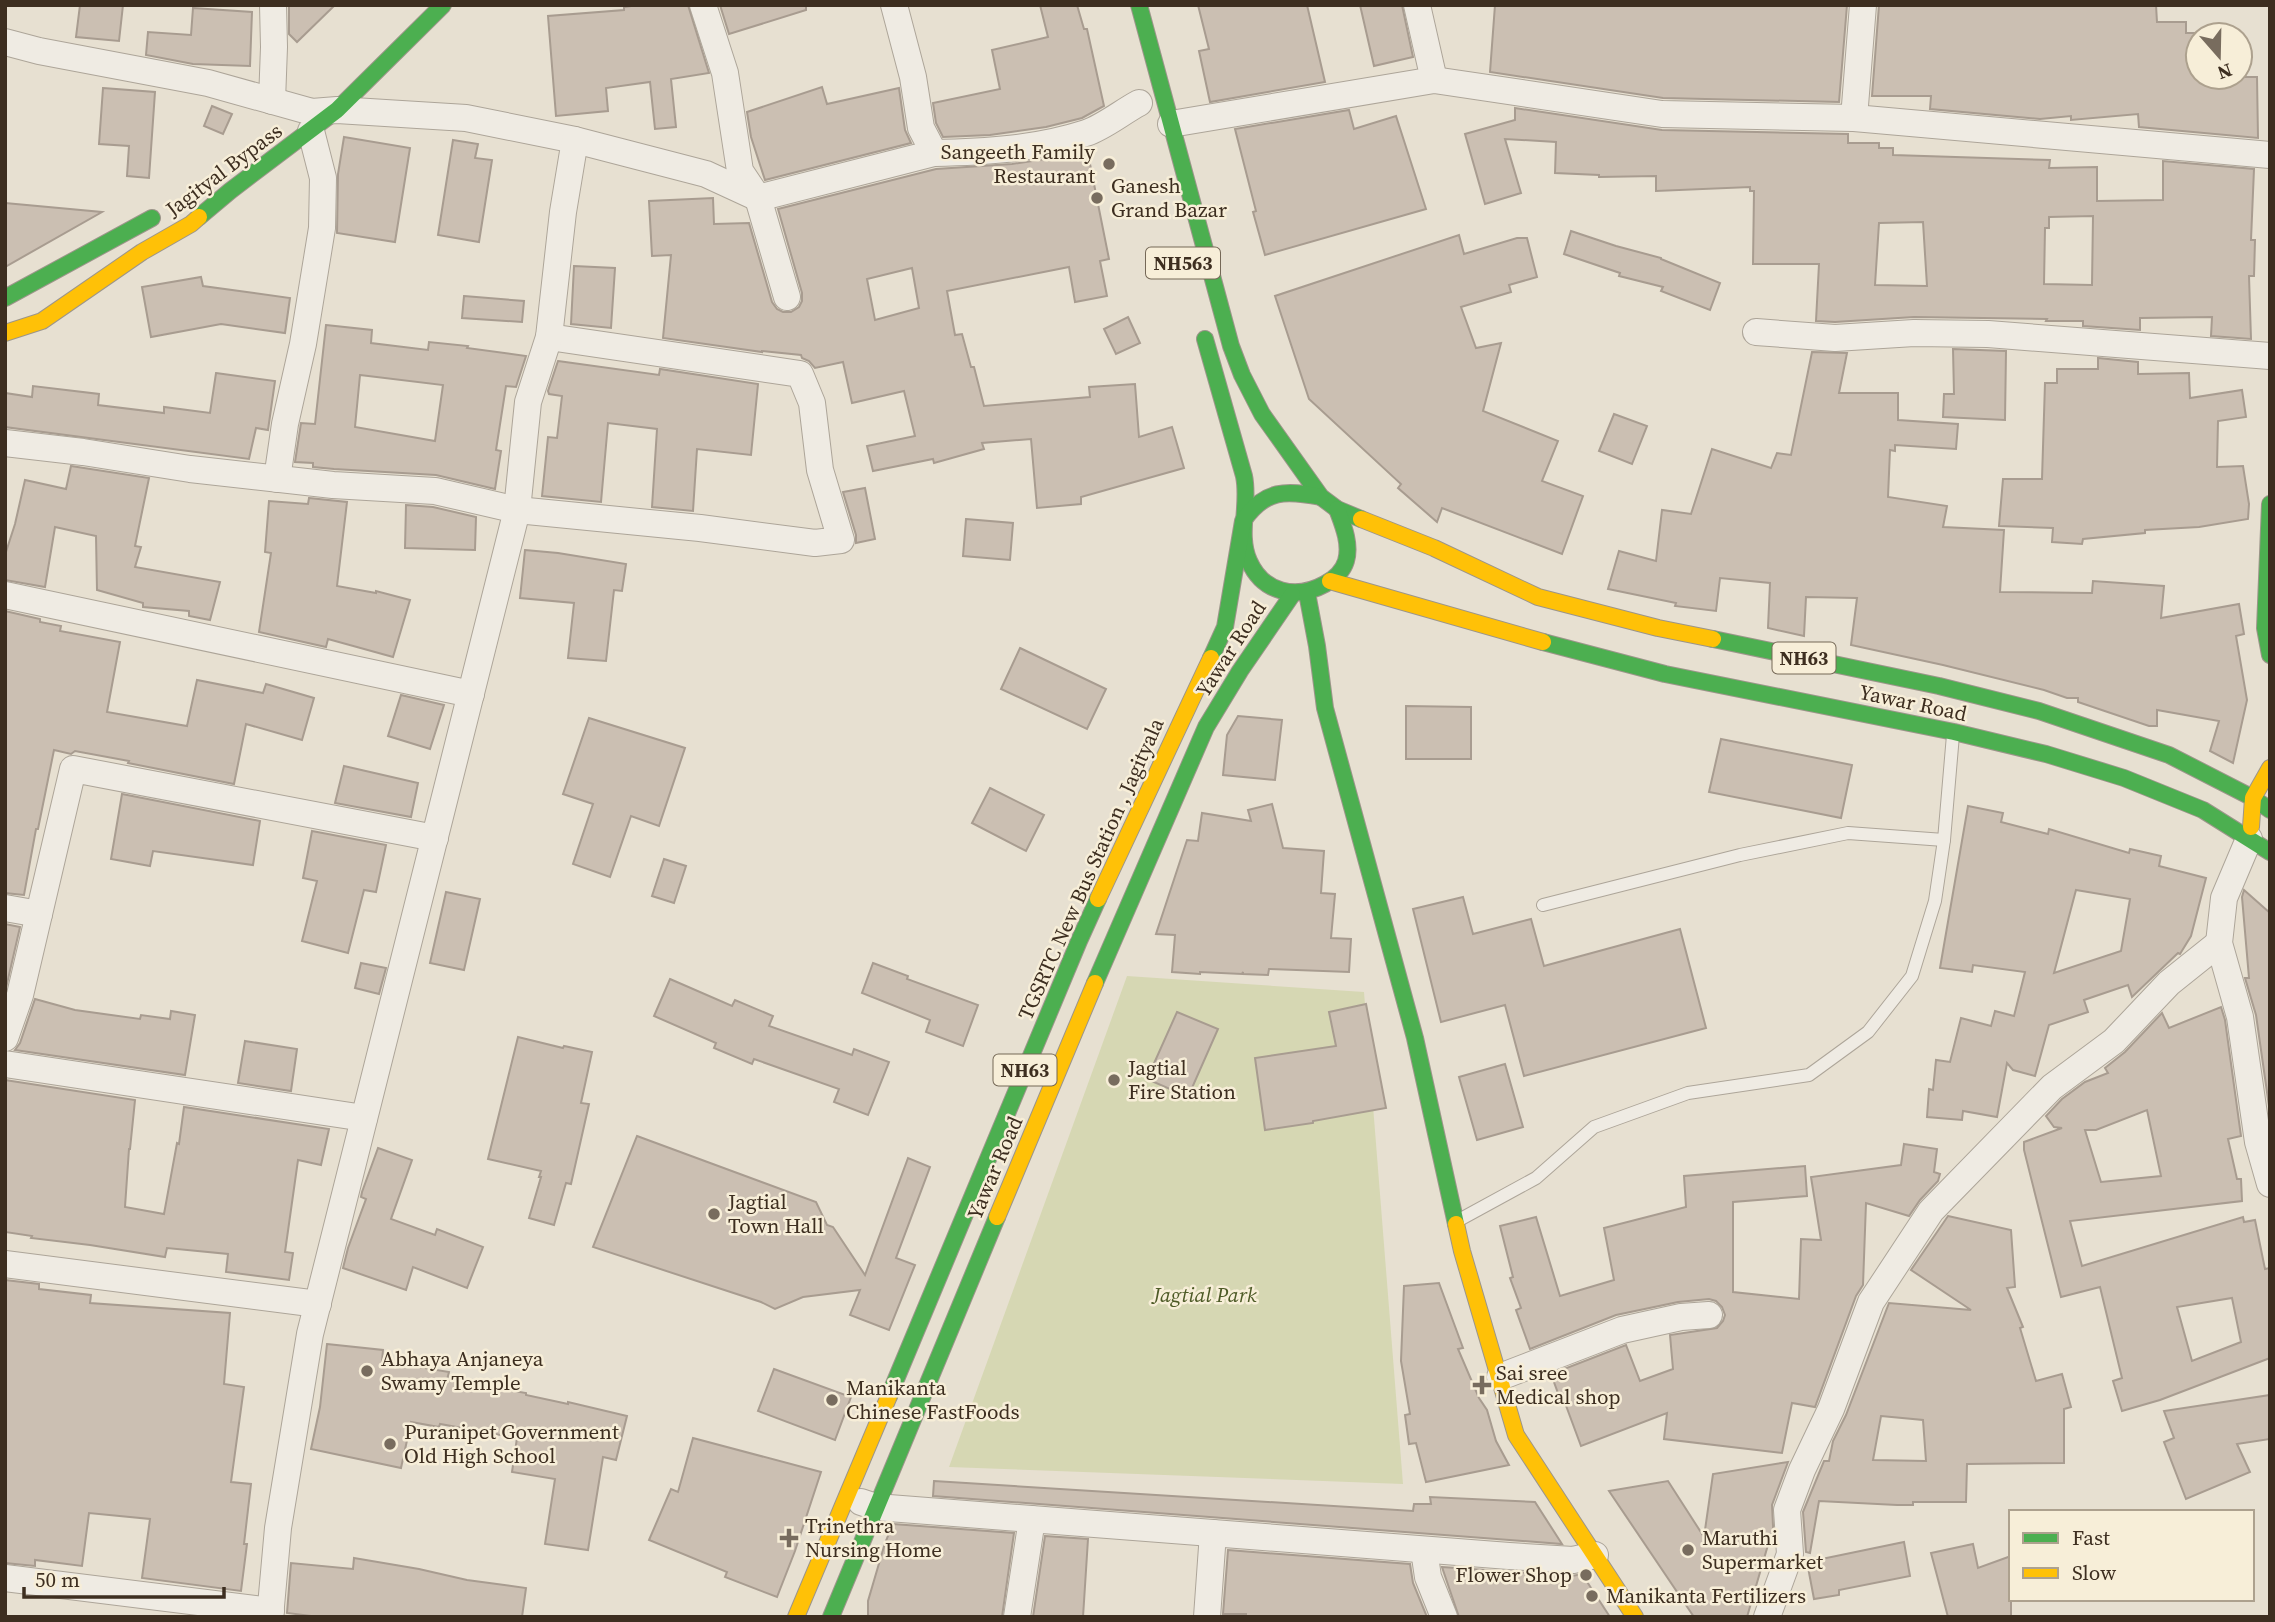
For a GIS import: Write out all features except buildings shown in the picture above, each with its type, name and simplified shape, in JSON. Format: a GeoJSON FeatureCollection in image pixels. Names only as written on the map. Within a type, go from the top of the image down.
{"type":"FeatureCollection","features":[{"type":"Feature","properties":{"kind":"main road","name":"Jagityal Bypass"},"geometry":{"type":"LineString","coordinates":[[5,333],[43,321],[142,252],[191,224],[443,5]]}},
{"type":"Feature","properties":{"kind":"main road","name":"NH563"},"geometry":{"type":"LineString","coordinates":[[1139,5],[1231,346],[1242,375],[1262,414],[1321,497],[1337,509]]}},
{"type":"Feature","properties":{"kind":"main road","name":"Jagityal Bypass"},"geometry":{"type":"LineString","coordinates":[[5,298],[162,212]]}},
{"type":"Feature","properties":{"kind":"main road"},"geometry":{"type":"LineString","coordinates":[[1202,330],[1247,491],[1242,521],[1247,558],[1269,587],[1299,594],[1330,581],[1342,569],[1347,551],[1345,531],[1337,509]]}},
{"type":"Feature","properties":{"kind":"main road"},"geometry":{"type":"LineString","coordinates":[[1242,521],[1250,508],[1264,497],[1281,492],[1298,492],[1321,497]]}},
{"type":"Feature","properties":{"kind":"main road"},"geometry":{"type":"LineString","coordinates":[[2270,504],[2265,628],[2270,655]]}},
{"type":"Feature","properties":{"kind":"main road","name":"NH63"},"geometry":{"type":"LineString","coordinates":[[1337,509],[1434,548],[1538,597],[1658,628],[1939,686],[2039,711],[2169,755],[2253,798],[2270,810]]}},
{"type":"Feature","properties":{"kind":"main road","name":"TGSRTC New Bus Station , Jagityala"},"geometry":{"type":"LineString","coordinates":[[796,1617],[1079,941],[1225,626],[1242,521]]}},
{"type":"Feature","properties":{"kind":"main road","name":"Yawar Road"},"geometry":{"type":"LineString","coordinates":[[1330,581],[1534,640],[1665,674],[1954,732],[2046,754],[2124,778],[2203,810],[2260,846]]}},
{"type":"Feature","properties":{"kind":"main road"},"geometry":{"type":"LineString","coordinates":[[1299,594],[1317,646],[1325,708],[1415,1038],[1462,1251],[1516,1435],[1635,1617]]}},
{"type":"Feature","properties":{"kind":"main road","name":"Yawar Road"},"geometry":{"type":"LineString","coordinates":[[831,1617],[1125,910],[1206,727],[1240,671],[1299,594]]}},
{"type":"Feature","properties":{"kind":"main road"},"geometry":{"type":"LineString","coordinates":[[2260,846],[2253,798],[2270,768]]}},
{"type":"Feature","properties":{"kind":"street"},"geometry":{"type":"LineString","coordinates":[[272,101],[273,5]]}},
{"type":"Feature","properties":{"kind":"street"},"geometry":{"type":"LineString","coordinates":[[703,5],[725,73],[740,171],[758,198],[786,297]]}},
{"type":"Feature","properties":{"kind":"street"},"geometry":{"type":"LineString","coordinates":[[894,5],[913,78],[921,128],[934,153]]}},
{"type":"Feature","properties":{"kind":"street"},"geometry":{"type":"LineString","coordinates":[[1417,5],[1434,80]]}},
{"type":"Feature","properties":{"kind":"street"},"geometry":{"type":"LineString","coordinates":[[1854,118],[1863,5]]}},
{"type":"Feature","properties":{"kind":"street"},"geometry":{"type":"LineString","coordinates":[[5,41],[39,51],[208,83],[316,114],[466,118],[575,140],[706,174],[758,198],[934,153],[1019,148],[1088,132],[1139,103]]}},
{"type":"Feature","properties":{"kind":"street"},"geometry":{"type":"LineString","coordinates":[[1171,124],[1434,80],[1662,114],[1854,118],[2270,155]]}},
{"type":"Feature","properties":{"kind":"street"},"geometry":{"type":"LineString","coordinates":[[277,479],[322,228],[323,178],[316,114]]}},
{"type":"Feature","properties":{"kind":"street"},"geometry":{"type":"LineString","coordinates":[[5,1578],[271,1614],[278,1528],[310,1334],[517,510],[528,402],[549,337],[563,212],[575,140]]}},
{"type":"Feature","properties":{"kind":"street"},"geometry":{"type":"LineString","coordinates":[[1756,332],[1835,338],[1914,332],[1988,334],[2270,356]]}},
{"type":"Feature","properties":{"kind":"street"},"geometry":{"type":"LineString","coordinates":[[5,443],[277,479],[435,491],[517,510],[700,528],[815,543],[841,540],[820,470],[812,403],[800,374],[549,337]]}},
{"type":"Feature","properties":{"kind":"street"},"geometry":{"type":"LineString","coordinates":[[5,595],[471,694]]}},
{"type":"Feature","properties":{"kind":"street"},"geometry":{"type":"LineString","coordinates":[[5,1038],[20,995],[73,769],[435,838]]}},
{"type":"Feature","properties":{"kind":"street"},"geometry":{"type":"LineString","coordinates":[[2260,846],[2224,898],[2219,943],[2240,1017],[2258,1142],[2270,1184]]}},
{"type":"Feature","properties":{"kind":"street"},"geometry":{"type":"LineString","coordinates":[[5,908],[39,914]]}},
{"type":"Feature","properties":{"kind":"street"},"geometry":{"type":"LineString","coordinates":[[1767,1617],[1790,1554],[1787,1510],[1802,1471],[1831,1409],[1871,1302],[1931,1211],[2052,1087],[2114,1041],[2169,982],[2219,943]]}},
{"type":"Feature","properties":{"kind":"street"},"geometry":{"type":"LineString","coordinates":[[5,1064],[364,1118]]}},
{"type":"Feature","properties":{"kind":"street"},"geometry":{"type":"LineString","coordinates":[[5,1264],[318,1304]]}},
{"type":"Feature","properties":{"kind":"street"},"geometry":{"type":"LineString","coordinates":[[1500,1377],[1622,1331],[1681,1317],[1709,1315]]}},
{"type":"Feature","properties":{"kind":"street"},"geometry":{"type":"LineString","coordinates":[[845,1497],[876,1507],[1213,1534],[1573,1560],[1595,1555]]}},
{"type":"Feature","properties":{"kind":"street"},"geometry":{"type":"LineString","coordinates":[[1017,1617],[1032,1519]]}},
{"type":"Feature","properties":{"kind":"street"},"geometry":{"type":"LineString","coordinates":[[1207,1617],[1213,1534]]}},
{"type":"Feature","properties":{"kind":"street"},"geometry":{"type":"LineString","coordinates":[[1424,1550],[1428,1577],[1444,1617]]}},
{"type":"Feature","properties":{"kind":"lane"},"geometry":{"type":"LineString","coordinates":[[1456,1221],[1536,1178],[1594,1127],[1688,1093],[1809,1075],[1867,1032],[1912,976],[1935,901],[1944,840],[1954,732]]}},
{"type":"Feature","properties":{"kind":"lane"},"geometry":{"type":"LineString","coordinates":[[1543,905],[1740,855],[1847,833],[1944,840]]}},
{"type":"Feature","properties":{"kind":"green space","name":"Jagtial Park"},"geometry":{"type":"Polygon","coordinates":[[[1127,976],[1364,992],[1403,1484],[949,1467],[1127,976]]]}},
{"type":"Feature","properties":{"kind":"traffic: fast"},"geometry":{"type":"LineString","coordinates":[[199,217],[337,110],[443,5]]}},
{"type":"Feature","properties":{"kind":"traffic: fast"},"geometry":{"type":"LineString","coordinates":[[1139,5],[1231,346],[1242,375],[1262,414],[1321,497],[1337,509],[1361,519]]}},
{"type":"Feature","properties":{"kind":"traffic: fast"},"geometry":{"type":"LineString","coordinates":[[5,298],[152,218]]}},
{"type":"Feature","properties":{"kind":"traffic: fast"},"geometry":{"type":"LineString","coordinates":[[1205,339],[1244,476],[1244,540],[1255,572],[1272,587],[1292,592],[1314,589],[1332,580],[1343,568],[1348,548],[1337,509]]}},
{"type":"Feature","properties":{"kind":"traffic: fast"},"geometry":{"type":"LineString","coordinates":[[1211,658],[1225,627],[1243,521],[1251,510],[1268,497],[1277,494],[1297,493],[1321,497]]}},
{"type":"Feature","properties":{"kind":"traffic: fast"},"geometry":{"type":"LineString","coordinates":[[2270,504],[2265,628],[2270,655]]}},
{"type":"Feature","properties":{"kind":"traffic: fast"},"geometry":{"type":"LineString","coordinates":[[1307,593],[1325,708],[1415,1038],[1456,1224]]}},
{"type":"Feature","properties":{"kind":"traffic: fast"},"geometry":{"type":"LineString","coordinates":[[1095,983],[1206,727],[1292,595]]}},
{"type":"Feature","properties":{"kind":"traffic: fast"},"geometry":{"type":"LineString","coordinates":[[1713,639],[1939,686],[2039,711],[2169,755],[2253,798],[2270,810]]}},
{"type":"Feature","properties":{"kind":"traffic: fast"},"geometry":{"type":"LineString","coordinates":[[1543,642],[1665,674],[1954,732],[2046,754],[2124,778],[2203,810],[2270,852]]}},
{"type":"Feature","properties":{"kind":"traffic: fast"},"geometry":{"type":"LineString","coordinates":[[889,1396],[1098,899]]}},
{"type":"Feature","properties":{"kind":"traffic: fast"},"geometry":{"type":"LineString","coordinates":[[831,1617],[997,1217]]}},
{"type":"Feature","properties":{"kind":"traffic: slow"},"geometry":{"type":"LineString","coordinates":[[5,333],[42,321],[142,252],[199,217]]}},
{"type":"Feature","properties":{"kind":"traffic: slow"},"geometry":{"type":"LineString","coordinates":[[1361,519],[1434,548],[1538,597],[1658,628],[1713,639]]}},
{"type":"Feature","properties":{"kind":"traffic: slow"},"geometry":{"type":"LineString","coordinates":[[1330,581],[1543,642]]}},
{"type":"Feature","properties":{"kind":"traffic: slow"},"geometry":{"type":"LineString","coordinates":[[1098,899],[1211,658]]}},
{"type":"Feature","properties":{"kind":"traffic: slow"},"geometry":{"type":"LineString","coordinates":[[2251,827],[2253,798],[2270,768]]}},
{"type":"Feature","properties":{"kind":"traffic: slow"},"geometry":{"type":"LineString","coordinates":[[997,1217],[1095,983]]}},
{"type":"Feature","properties":{"kind":"traffic: slow"},"geometry":{"type":"LineString","coordinates":[[1456,1224],[1516,1435],[1635,1617]]}},
{"type":"Feature","properties":{"kind":"traffic: slow"},"geometry":{"type":"LineString","coordinates":[[796,1617],[889,1396]]}},
{"type":"Feature","properties":{"kind":"place","name":"Sangeeth Family Restaurant"},"geometry":{"type":"Point","coordinates":[1109,164]}},
{"type":"Feature","properties":{"kind":"place","name":"Ganesh Grand Bazar"},"geometry":{"type":"Point","coordinates":[1097,198]}},
{"type":"Feature","properties":{"kind":"place","name":"Jagtial Fire Station"},"geometry":{"type":"Point","coordinates":[1114,1080]}},
{"type":"Feature","properties":{"kind":"place","name":"Jagtial Town Hall"},"geometry":{"type":"Point","coordinates":[714,1214]}},
{"type":"Feature","properties":{"kind":"place","name":"Abhaya Anjaneya Swamy Temple"},"geometry":{"type":"Point","coordinates":[367,1371]}},
{"type":"Feature","properties":{"kind":"place","name":"Sai sree Medical shop"},"geometry":{"type":"Point","coordinates":[1482,1385]}},
{"type":"Feature","properties":{"kind":"place","name":"Manikanta Chinese FastFoods"},"geometry":{"type":"Point","coordinates":[832,1400]}},
{"type":"Feature","properties":{"kind":"place","name":"Puranipet Government Old High School"},"geometry":{"type":"Point","coordinates":[390,1444]}},
{"type":"Feature","properties":{"kind":"place","name":"Trinethra Nursing Home"},"geometry":{"type":"Point","coordinates":[789,1538]}},
{"type":"Feature","properties":{"kind":"place","name":"Maruthi Supermarket"},"geometry":{"type":"Point","coordinates":[1688,1550]}},
{"type":"Feature","properties":{"kind":"place","name":"Flower Shop"},"geometry":{"type":"Point","coordinates":[1586,1575]}},
{"type":"Feature","properties":{"kind":"place","name":"Manikanta Fertilizers"},"geometry":{"type":"Point","coordinates":[1592,1596]}}]}
